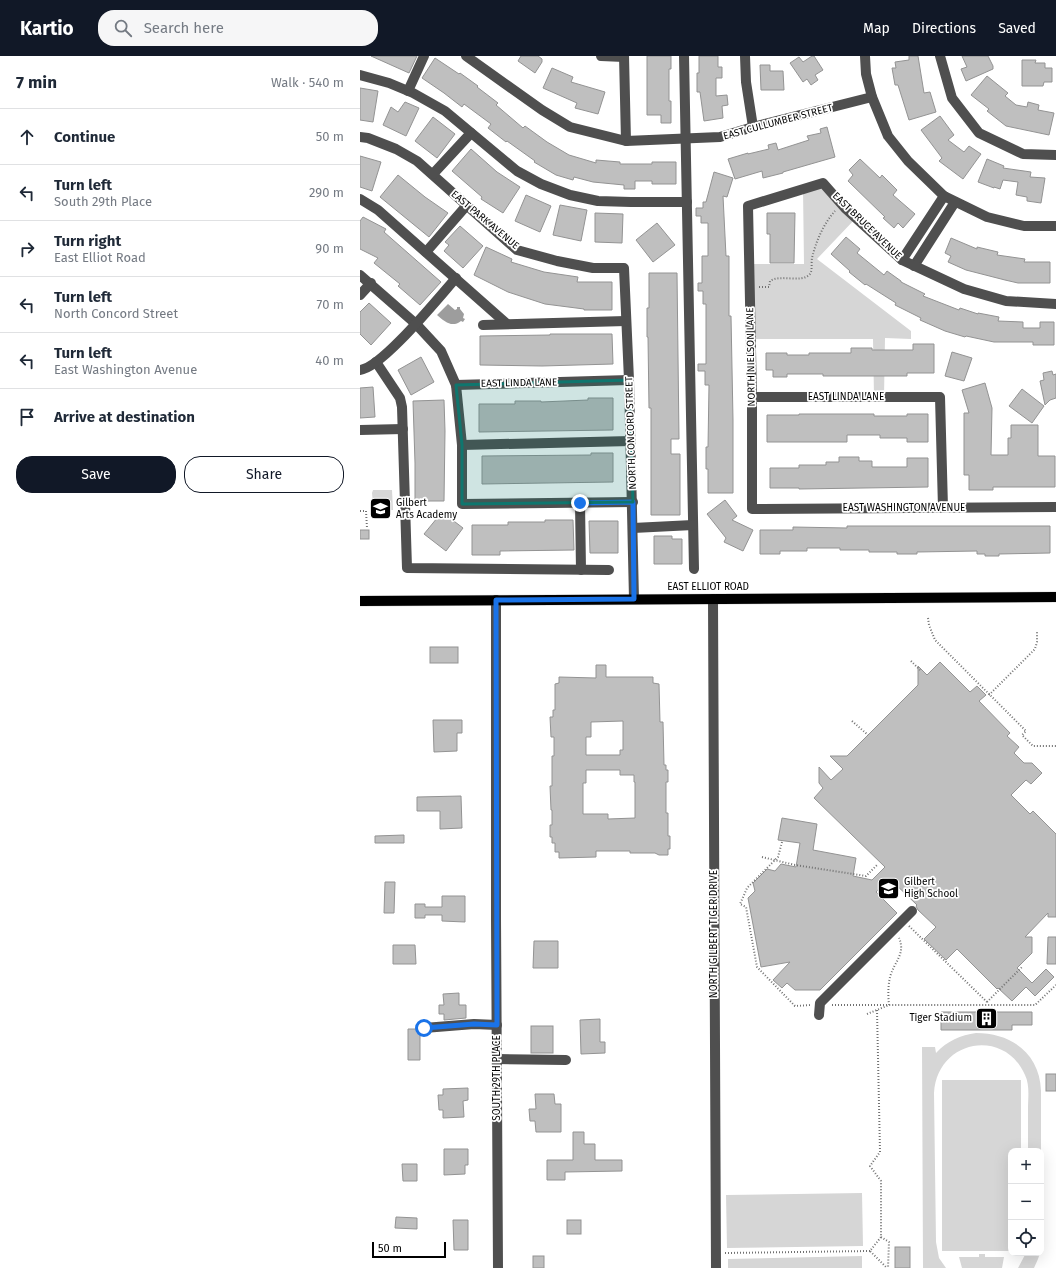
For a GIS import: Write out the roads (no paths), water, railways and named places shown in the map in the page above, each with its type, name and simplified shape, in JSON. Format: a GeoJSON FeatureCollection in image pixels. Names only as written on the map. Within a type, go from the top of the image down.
{"type":"FeatureCollection","features":[{"type":"Feature","properties":{"kind":"main road","name":"EAST ELLIOT ROAD"},"geometry":{"type":"LineString","coordinates":[[360,601],[1056,597]]}},
{"type":"Feature","properties":{"kind":"street"},"geometry":{"type":"LineString","coordinates":[[408,91],[424,56]]}},
{"type":"Feature","properties":{"kind":"street","name":"EAST CULLUMBER STREET"},"geometry":{"type":"LineString","coordinates":[[466,56],[542,110],[570,127],[626,141],[720,137],[753,127],[872,98]]}},
{"type":"Feature","properties":{"kind":"street"},"geometry":{"type":"LineString","coordinates":[[601,56],[624,57],[626,141]]}},
{"type":"Feature","properties":{"kind":"street"},"geometry":{"type":"LineString","coordinates":[[684,56],[694,569]]}},
{"type":"Feature","properties":{"kind":"street"},"geometry":{"type":"LineString","coordinates":[[745,56],[746,82],[753,127]]}},
{"type":"Feature","properties":{"kind":"street"},"geometry":{"type":"LineString","coordinates":[[865,56],[866,74],[872,98],[888,136],[908,161],[944,196],[987,217],[1024,226],[1056,226]]}},
{"type":"Feature","properties":{"kind":"street"},"geometry":{"type":"LineString","coordinates":[[940,56],[952,98],[979,134],[1023,154],[1056,155]]}},
{"type":"Feature","properties":{"kind":"street"},"geometry":{"type":"LineString","coordinates":[[360,75],[389,83],[408,91],[445,111],[517,171],[541,184],[570,194],[598,201],[687,202]]}},
{"type":"Feature","properties":{"kind":"street"},"geometry":{"type":"LineString","coordinates":[[433,174],[471,133]]}},
{"type":"Feature","properties":{"kind":"street","name":"EAST PARK AVENUE"},"geometry":{"type":"LineString","coordinates":[[360,137],[368,138],[396,149],[417,161],[517,250],[558,261],[593,268],[624,268]]}},
{"type":"Feature","properties":{"kind":"street","name":"EAST BRUCE AVENUE"},"geometry":{"type":"LineString","coordinates":[[748,206],[823,183],[874,236],[902,260],[964,289],[1006,301],[1056,304]]}},
{"type":"Feature","properties":{"kind":"street"},"geometry":{"type":"LineString","coordinates":[[902,260],[944,196]]}},
{"type":"Feature","properties":{"kind":"street"},"geometry":{"type":"LineString","coordinates":[[360,199],[378,210],[506,324]]}},
{"type":"Feature","properties":{"kind":"street"},"geometry":{"type":"LineString","coordinates":[[914,266],[955,202]]}},
{"type":"Feature","properties":{"kind":"street"},"geometry":{"type":"LineString","coordinates":[[426,252],[467,206]]}},
{"type":"Feature","properties":{"kind":"street","name":"NORTH NIELSON LANE"},"geometry":{"type":"LineString","coordinates":[[748,206],[752,397],[752,509]]}},
{"type":"Feature","properties":{"kind":"street","name":"NORTH CONCORD STREET"},"geometry":{"type":"LineString","coordinates":[[624,268],[633,502],[634,599]]}},
{"type":"Feature","properties":{"kind":"street"},"geometry":{"type":"LineString","coordinates":[[360,275],[371,283],[416,324],[441,351],[456,385],[462,445],[462,504],[633,502]]}},
{"type":"Feature","properties":{"kind":"street"},"geometry":{"type":"LineString","coordinates":[[360,370],[365,370],[386,354],[416,324],[456,278]]}},
{"type":"Feature","properties":{"kind":"street"},"geometry":{"type":"LineString","coordinates":[[360,295],[371,283]]}},
{"type":"Feature","properties":{"kind":"street"},"geometry":{"type":"LineString","coordinates":[[483,325],[626,321]]}},
{"type":"Feature","properties":{"kind":"street"},"geometry":{"type":"LineString","coordinates":[[376,362],[400,398],[402,407],[407,568],[609,570]]}},
{"type":"Feature","properties":{"kind":"street","name":"EAST LINDA LANE"},"geometry":{"type":"LineString","coordinates":[[456,385],[629,380]]}},
{"type":"Feature","properties":{"kind":"street","name":"EAST LINDA LANE"},"geometry":{"type":"LineString","coordinates":[[752,397],[940,397],[943,508]]}},
{"type":"Feature","properties":{"kind":"street"},"geometry":{"type":"LineString","coordinates":[[360,430],[403,429]]}},
{"type":"Feature","properties":{"kind":"street"},"geometry":{"type":"LineString","coordinates":[[462,445],[631,441]]}},
{"type":"Feature","properties":{"kind":"street"},"geometry":{"type":"LineString","coordinates":[[580,503],[581,570]]}},
{"type":"Feature","properties":{"kind":"street","name":"EAST WASHINGTON AVENUE"},"geometry":{"type":"LineString","coordinates":[[752,509],[1056,507]]}},
{"type":"Feature","properties":{"kind":"street"},"geometry":{"type":"LineString","coordinates":[[633,528],[693,525]]}},
{"type":"Feature","properties":{"kind":"street","name":"NORTH GILBERT TIGER DRIVE"},"geometry":{"type":"LineString","coordinates":[[713,599],[716,1268]]}},
{"type":"Feature","properties":{"kind":"street","name":"SOUTH 29TH PLACE"},"geometry":{"type":"LineString","coordinates":[[496,600],[498,1268]]}},
{"type":"Feature","properties":{"kind":"street"},"geometry":{"type":"LineString","coordinates":[[820,1010],[820,1003],[912,911]]}},
{"type":"Feature","properties":{"kind":"street"},"geometry":{"type":"LineString","coordinates":[[424,1028],[474,1024],[497,1025]]}},
{"type":"Feature","properties":{"kind":"street"},"geometry":{"type":"LineString","coordinates":[[497,1059],[566,1060]]}},
{"type":"Feature","properties":{"kind":"place","name":"Gilbert Arts Academy"},"geometry":{"type":"Point","coordinates":[380,509]}},
{"type":"Feature","properties":{"kind":"place","name":"Gilbert High School"},"geometry":{"type":"Point","coordinates":[889,888]}},
{"type":"Feature","properties":{"kind":"place","name":"Tiger Stadium"},"geometry":{"type":"Point","coordinates":[987,1018]}}]}
